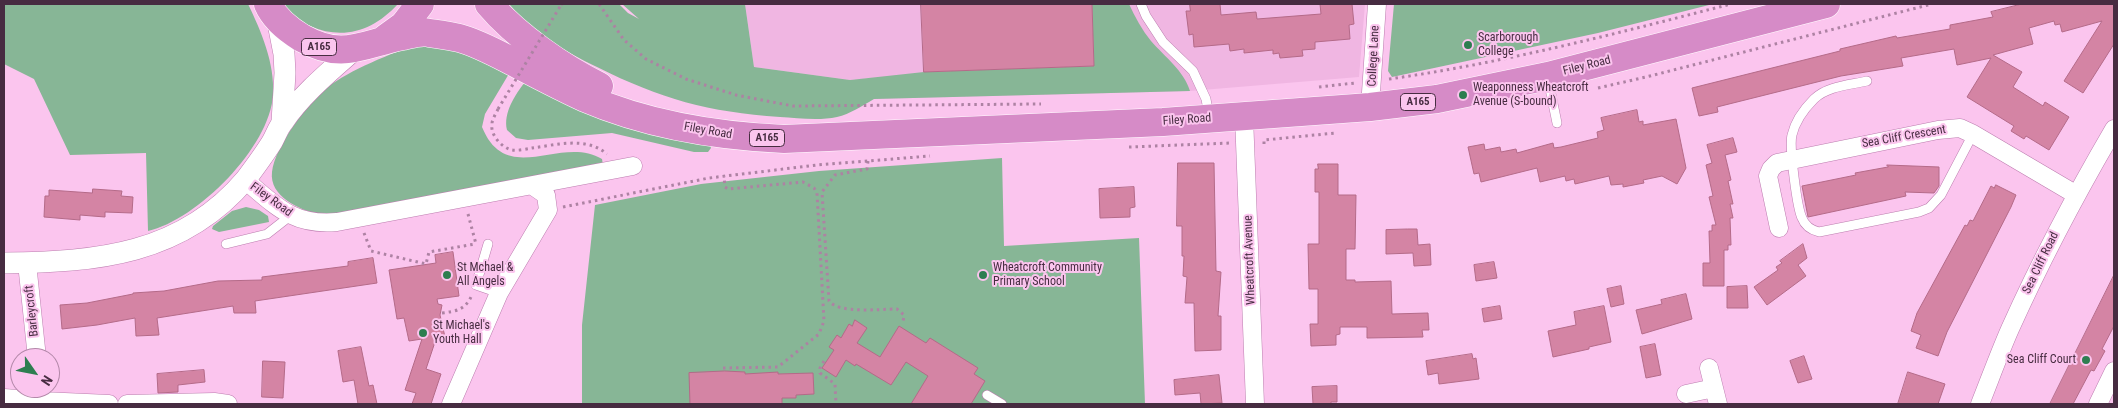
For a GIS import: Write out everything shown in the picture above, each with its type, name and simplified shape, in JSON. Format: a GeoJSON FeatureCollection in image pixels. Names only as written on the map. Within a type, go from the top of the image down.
{"type":"FeatureCollection","features":[{"type":"Feature","properties":{"kind":"highway","name":"Filey Road"},"geometry":{"type":"LineString","coordinates":[[384,39],[404,25],[420,4]]}},
{"type":"Feature","properties":{"kind":"highway","name":"Filey Road"},"geometry":{"type":"LineString","coordinates":[[467,4],[480,19],[545,79]]}},
{"type":"Feature","properties":{"kind":"highway"},"geometry":{"type":"LineString","coordinates":[[489,4],[504,23],[570,71],[596,85],[622,97],[724,126],[795,127],[936,121],[999,128]]}},
{"type":"Feature","properties":{"kind":"highway","name":"Filey Road"},"geometry":{"type":"LineString","coordinates":[[273,11],[294,34],[320,48],[334,50],[354,49],[384,39],[424,32],[460,38],[493,51],[587,99],[634,115],[697,131],[737,137],[784,139],[1210,119],[1244,116],[1372,94],[1437,100],[1548,76],[1826,4]]}},
{"type":"Feature","properties":{"kind":"street","name":"College Lane"},"geometry":{"type":"LineString","coordinates":[[1372,94],[1377,4]]}},
{"type":"Feature","properties":{"kind":"street","name":"Filey Road"},"geometry":{"type":"LineString","coordinates":[[273,11],[284,54],[285,73],[282,122]]}},
{"type":"Feature","properties":{"kind":"street","name":"Filey Road"},"geometry":{"type":"LineString","coordinates":[[4,263],[65,261],[111,255],[153,245],[197,222],[212,211],[245,180],[263,156],[282,122],[315,84],[354,49]]}},
{"type":"Feature","properties":{"kind":"street","name":"Wheatcroft Avenue"},"geometry":{"type":"LineString","coordinates":[[1244,116],[1255,404]]}},
{"type":"Feature","properties":{"kind":"street","name":"Sea Cliff Crescent"},"geometry":{"type":"LineString","coordinates":[[1784,161],[1938,130],[1960,128],[2076,194]]}},
{"type":"Feature","properties":{"kind":"street","name":"Sea Cliff Road"},"geometry":{"type":"LineString","coordinates":[[1980,404],[2009,330],[2076,194],[2114,128]]}},
{"type":"Feature","properties":{"kind":"street"},"geometry":{"type":"LineString","coordinates":[[1779,228],[1768,176],[1771,169],[1784,161]]}},
{"type":"Feature","properties":{"kind":"street","name":"Filey Road"},"geometry":{"type":"LineString","coordinates":[[245,180],[290,216],[318,224],[534,186],[625,167]]}},
{"type":"Feature","properties":{"kind":"street"},"geometry":{"type":"LineString","coordinates":[[451,404],[500,292],[548,210],[549,204],[546,195],[534,186]]}},
{"type":"Feature","properties":{"kind":"street","name":"Barleycroft"},"geometry":{"type":"LineString","coordinates":[[27,263],[36,348]]}},
{"type":"Feature","properties":{"kind":"street"},"geometry":{"type":"LineString","coordinates":[[1686,394],[1716,396],[1709,368]]}},
{"type":"Feature","properties":{"kind":"street"},"geometry":{"type":"LineString","coordinates":[[2098,404],[2114,370]]}},
{"type":"Feature","properties":{"kind":"street"},"geometry":{"type":"LineString","coordinates":[[60,397],[109,404]]}},
{"type":"Feature","properties":{"kind":"street"},"geometry":{"type":"LineString","coordinates":[[127,404],[214,402],[228,404]]}},
{"type":"Feature","properties":{"kind":"lane"},"geometry":{"type":"LineString","coordinates":[[1140,4],[1164,42],[1193,71],[1206,99],[1210,119]]}},
{"type":"Feature","properties":{"kind":"lane"},"geometry":{"type":"LineString","coordinates":[[1548,76],[1557,123]]}},
{"type":"Feature","properties":{"kind":"lane"},"geometry":{"type":"LineString","coordinates":[[1867,80],[1828,90],[1814,99],[1794,129],[1784,161],[1801,217],[1811,230],[1819,232],[1919,212],[1929,208],[1941,195],[1973,134]]}},
{"type":"Feature","properties":{"kind":"lane"},"geometry":{"type":"LineString","coordinates":[[226,244],[267,234],[290,216]]}},
{"type":"Feature","properties":{"kind":"lane"},"geometry":{"type":"LineString","coordinates":[[488,244],[476,285],[500,292]]}},
{"type":"Feature","properties":{"kind":"lane"},"geometry":{"type":"LineString","coordinates":[[987,395],[1002,404]]}},
{"type":"Feature","properties":{"kind":"path"},"geometry":{"type":"LineString","coordinates":[[562,4],[498,110],[492,124],[493,132],[500,143],[513,150],[573,142],[600,147],[610,157],[625,167],[626,194]]}},
{"type":"Feature","properties":{"kind":"path"},"geometry":{"type":"LineString","coordinates":[[599,4],[624,40],[646,59],[674,74],[736,95],[793,106],[1044,104]]}},
{"type":"Feature","properties":{"kind":"path"},"geometry":{"type":"LineString","coordinates":[[1316,87],[1372,94],[1447,71],[1641,27],[1731,4]]}},
{"type":"Feature","properties":{"kind":"path"},"geometry":{"type":"LineString","coordinates":[[1128,148],[1231,143]]}},
{"type":"Feature","properties":{"kind":"path"},"geometry":{"type":"LineString","coordinates":[[548,210],[724,176],[868,161],[939,156]]}},
{"type":"Feature","properties":{"kind":"path"},"geometry":{"type":"LineString","coordinates":[[868,161],[868,169],[835,175],[822,192],[829,301],[843,309],[897,309],[904,315],[903,322]]}},
{"type":"Feature","properties":{"kind":"path"},"geometry":{"type":"LineString","coordinates":[[723,368],[778,367],[819,334],[824,321],[817,193],[814,188],[803,182],[728,189],[725,187],[724,176]]}},
{"type":"Feature","properties":{"kind":"path"},"geometry":{"type":"LineString","coordinates":[[464,197],[474,244]]}},
{"type":"Feature","properties":{"kind":"path"},"geometry":{"type":"LineString","coordinates":[[359,218],[371,251],[426,264],[430,252],[474,244],[488,244]]}},
{"type":"Feature","properties":{"kind":"path"},"geometry":{"type":"LineString","coordinates":[[442,313],[461,311],[468,303],[476,285]]}},
{"type":"Feature","properties":{"kind":"path"},"geometry":{"type":"LineString","coordinates":[[824,360],[820,368],[820,374],[835,384],[836,404]]}},
{"type":"Feature","properties":{"kind":"shaded area"},"geometry":{"type":"Polygon","coordinates":[[[745,4],[1365,4],[1359,77],[1190,91],[874,99],[872,78],[850,80],[754,67],[745,4]]]}},
{"type":"Feature","properties":{"kind":"green space"},"geometry":{"type":"Polygon","coordinates":[[[4,4],[248,4],[266,48],[273,83],[269,115],[259,137],[228,178],[208,197],[188,212],[167,224],[148,231],[146,153],[70,155],[34,79],[4,64],[4,4]]]}},
{"type":"Feature","properties":{"kind":"green space"},"geometry":{"type":"Polygon","coordinates":[[[283,4],[398,4],[379,21],[369,26],[358,30],[335,33],[306,24],[291,14],[283,4]]]}},
{"type":"Feature","properties":{"kind":"green space"},"geometry":{"type":"Polygon","coordinates":[[[509,4],[619,4],[628,13],[639,19],[622,4],[745,4],[754,67],[850,80],[924,72],[1094,66],[1092,4],[1129,4],[1136,19],[1151,41],[1179,71],[1190,91],[874,99],[847,114],[823,119],[730,112],[664,96],[597,67],[550,40],[528,24],[509,4]]]}},
{"type":"Feature","properties":{"kind":"green space","name":"Scarborough College"},"geometry":{"type":"Polygon","coordinates":[[[1394,4],[1713,4],[1598,33],[1392,77],[1388,71],[1394,4]]]}},
{"type":"Feature","properties":{"kind":"green space"},"geometry":{"type":"Polygon","coordinates":[[[418,45],[460,50],[510,72],[485,114],[482,127],[493,145],[506,154],[520,157],[536,157],[569,152],[586,153],[602,159],[603,165],[342,214],[311,212],[295,205],[280,195],[272,181],[274,161],[294,125],[311,103],[328,87],[347,75],[384,57],[418,45]]]}},
{"type":"Feature","properties":{"kind":"green space"},"geometry":{"type":"Polygon","coordinates":[[[525,82],[710,145],[711,148],[708,152],[694,152],[612,133],[528,140],[516,138],[507,130],[507,117],[514,98],[525,82]]]}},
{"type":"Feature","properties":{"kind":"green space"},"geometry":{"type":"Polygon","coordinates":[[[1002,158],[1004,246],[1139,238],[1145,404],[582,404],[582,325],[595,205],[701,184],[819,171],[1002,158]]]}},
{"type":"Feature","properties":{"kind":"green space"},"geometry":{"type":"Polygon","coordinates":[[[246,207],[259,210],[268,216],[269,222],[219,232],[212,229],[213,226],[232,211],[246,207]]]}},
{"type":"Feature","properties":{"kind":"building"},"geometry":{"type":"Polygon","coordinates":[[[921,4],[1092,4],[1094,66],[924,72],[921,4]]]}},
{"type":"Feature","properties":{"kind":"building"},"geometry":{"type":"Polygon","coordinates":[[[1190,4],[1220,4],[1221,15],[1256,12],[1257,19],[1321,14],[1320,4],[1352,4],[1354,24],[1349,25],[1350,39],[1315,42],[1315,49],[1302,50],[1303,56],[1280,58],[1279,53],[1273,54],[1273,50],[1244,53],[1244,49],[1230,51],[1229,44],[1194,47],[1193,34],[1189,35],[1186,11],[1190,11],[1190,4]]]}},
{"type":"Feature","properties":{"kind":"building"},"geometry":{"type":"Polygon","coordinates":[[[2022,4],[2114,4],[2114,44],[2083,93],[2064,81],[2102,21],[2062,32],[2060,24],[2055,25],[2054,21],[2029,28],[2033,44],[1993,55],[2022,72],[2013,87],[2043,106],[2045,102],[2069,117],[2049,150],[2026,136],[2024,139],[2011,131],[2014,126],[1967,97],[1991,58],[1957,65],[1954,49],[1901,58],[1903,66],[1841,76],[1717,107],[1718,112],[1699,116],[1692,88],[1896,36],[1897,38],[1950,29],[1950,25],[1993,17],[1991,12],[2022,4]]]}},
{"type":"Feature","properties":{"kind":"building"},"geometry":{"type":"Polygon","coordinates":[[[1637,110],[1639,122],[1643,121],[1643,125],[1676,119],[1686,168],[1677,184],[1662,176],[1643,180],[1644,183],[1623,187],[1623,184],[1611,185],[1609,176],[1575,184],[1574,179],[1566,181],[1565,176],[1540,182],[1537,168],[1481,182],[1479,173],[1474,174],[1468,147],[1484,144],[1485,150],[1500,147],[1501,152],[1516,149],[1517,153],[1553,143],[1554,148],[1561,147],[1598,138],[1597,132],[1604,130],[1601,118],[1637,110]]]}},
{"type":"Feature","properties":{"kind":"building"},"geometry":{"type":"Polygon","coordinates":[[[1733,138],[1737,152],[1725,155],[1731,180],[1728,181],[1733,204],[1730,204],[1733,218],[1730,218],[1731,245],[1728,245],[1728,250],[1724,250],[1724,286],[1703,286],[1703,263],[1710,263],[1709,231],[1712,231],[1712,225],[1716,225],[1709,197],[1713,196],[1706,165],[1712,163],[1707,145],[1733,138]]]}},
{"type":"Feature","properties":{"kind":"building"},"geometry":{"type":"Polygon","coordinates":[[[1178,163],[1214,163],[1216,271],[1221,272],[1218,316],[1221,316],[1221,350],[1195,351],[1194,303],[1185,303],[1187,277],[1183,276],[1182,226],[1177,226],[1178,163]]]}},
{"type":"Feature","properties":{"kind":"building"},"geometry":{"type":"Polygon","coordinates":[[[1318,164],[1338,164],[1338,195],[1356,195],[1355,249],[1346,249],[1346,280],[1355,280],[1355,282],[1391,281],[1392,314],[1428,313],[1429,330],[1422,330],[1423,337],[1367,338],[1367,327],[1340,327],[1340,334],[1336,335],[1336,345],[1311,346],[1310,324],[1318,324],[1318,289],[1309,289],[1308,244],[1319,244],[1319,192],[1315,192],[1315,169],[1318,169],[1318,164]]]}},
{"type":"Feature","properties":{"kind":"building"},"geometry":{"type":"Polygon","coordinates":[[[1887,165],[1939,167],[1939,186],[1934,193],[1905,192],[1906,196],[1808,217],[1802,186],[1856,175],[1855,173],[1888,167],[1887,165]]]}},
{"type":"Feature","properties":{"kind":"building"},"geometry":{"type":"Polygon","coordinates":[[[1996,185],[2016,195],[1947,332],[1938,356],[1916,348],[1921,335],[1911,331],[1917,313],[1965,225],[1967,226],[1970,220],[1973,221],[1991,186],[1994,188],[1996,185]]]}},
{"type":"Feature","properties":{"kind":"building"},"geometry":{"type":"Polygon","coordinates":[[[1134,187],[1135,207],[1130,208],[1130,217],[1100,218],[1099,189],[1134,187]]]}},
{"type":"Feature","properties":{"kind":"building"},"geometry":{"type":"Polygon","coordinates":[[[93,189],[122,191],[121,196],[133,197],[132,213],[105,212],[105,217],[80,215],[80,220],[44,217],[45,196],[49,196],[49,190],[92,193],[93,189]]]}},
{"type":"Feature","properties":{"kind":"building"},"geometry":{"type":"Polygon","coordinates":[[[1417,229],[1418,245],[1430,244],[1431,265],[1414,266],[1413,253],[1386,254],[1386,230],[1417,229]]]}},
{"type":"Feature","properties":{"kind":"building"},"geometry":{"type":"Polygon","coordinates":[[[1803,244],[1807,258],[1798,265],[1806,276],[1767,305],[1754,287],[1778,270],[1776,267],[1782,263],[1780,261],[1803,244]]]}},
{"type":"Feature","properties":{"kind":"building"},"geometry":{"type":"Polygon","coordinates":[[[453,252],[459,296],[437,299],[438,304],[442,305],[440,315],[445,337],[436,339],[426,369],[441,374],[431,404],[412,404],[416,393],[405,390],[422,339],[409,341],[404,318],[397,319],[389,270],[436,263],[435,255],[453,252]]]}},
{"type":"Feature","properties":{"kind":"building"},"geometry":{"type":"Polygon","coordinates":[[[373,258],[377,283],[255,301],[256,313],[234,313],[233,306],[157,318],[159,335],[136,336],[135,318],[62,329],[60,305],[87,303],[133,293],[164,291],[218,281],[262,280],[262,277],[348,266],[348,262],[373,258]]]}},
{"type":"Feature","properties":{"kind":"building"},"geometry":{"type":"Polygon","coordinates":[[[1494,262],[1497,278],[1476,281],[1474,265],[1494,262]]]}},
{"type":"Feature","properties":{"kind":"building"},"geometry":{"type":"Polygon","coordinates":[[[2114,275],[2114,326],[2102,349],[2105,351],[2094,371],[2091,370],[2073,404],[2050,404],[2114,275]]]}},
{"type":"Feature","properties":{"kind":"building"},"geometry":{"type":"Polygon","coordinates":[[[1621,286],[1624,304],[1611,307],[1607,289],[1621,286]]]}},
{"type":"Feature","properties":{"kind":"building"},"geometry":{"type":"Polygon","coordinates":[[[1747,286],[1748,308],[1727,308],[1727,287],[1747,286]]]}},
{"type":"Feature","properties":{"kind":"building"},"geometry":{"type":"Polygon","coordinates":[[[1686,294],[1692,319],[1642,334],[1636,310],[1662,304],[1661,300],[1686,294]]]}},
{"type":"Feature","properties":{"kind":"building"},"geometry":{"type":"Polygon","coordinates":[[[1500,306],[1502,319],[1484,322],[1482,309],[1500,306]]]}},
{"type":"Feature","properties":{"kind":"building"},"geometry":{"type":"Polygon","coordinates":[[[1604,306],[1611,342],[1553,357],[1548,331],[1576,325],[1574,312],[1604,306]]]}},
{"type":"Feature","properties":{"kind":"building"},"geometry":{"type":"Polygon","coordinates":[[[855,320],[867,328],[857,343],[880,357],[899,326],[926,343],[930,338],[978,368],[974,374],[985,381],[971,404],[911,404],[928,376],[906,362],[891,385],[846,360],[836,377],[822,368],[834,350],[829,347],[837,335],[841,338],[849,324],[852,326],[855,320]]]}},
{"type":"Feature","properties":{"kind":"building"},"geometry":{"type":"Polygon","coordinates":[[[1655,344],[1661,375],[1646,378],[1640,347],[1655,344]]]}},
{"type":"Feature","properties":{"kind":"building"},"geometry":{"type":"Polygon","coordinates":[[[361,347],[369,386],[373,385],[377,404],[358,404],[354,380],[343,382],[338,351],[361,347]]]}},
{"type":"Feature","properties":{"kind":"building"},"geometry":{"type":"Polygon","coordinates":[[[1472,354],[1473,359],[1476,358],[1479,379],[1439,384],[1438,373],[1428,375],[1426,361],[1472,354]]]}},
{"type":"Feature","properties":{"kind":"building"},"geometry":{"type":"Polygon","coordinates":[[[1804,356],[1812,379],[1798,383],[1790,361],[1804,356]]]}},
{"type":"Feature","properties":{"kind":"building"},"geometry":{"type":"Polygon","coordinates":[[[263,361],[285,362],[283,398],[262,397],[263,361]]]}},
{"type":"Feature","properties":{"kind":"building"},"geometry":{"type":"Polygon","coordinates":[[[204,370],[205,382],[178,385],[178,392],[158,393],[157,374],[204,370]]]}},
{"type":"Feature","properties":{"kind":"building"},"geometry":{"type":"Polygon","coordinates":[[[745,372],[745,374],[778,372],[778,374],[813,373],[814,394],[796,395],[796,398],[782,398],[782,404],[690,404],[689,373],[745,372]]]}},
{"type":"Feature","properties":{"kind":"building"},"geometry":{"type":"Polygon","coordinates":[[[1908,372],[1945,384],[1938,404],[1898,404],[1908,372]]]}},
{"type":"Feature","properties":{"kind":"building"},"geometry":{"type":"Polygon","coordinates":[[[1219,375],[1222,403],[1201,404],[1200,393],[1175,395],[1174,380],[1219,375]]]}},
{"type":"Feature","properties":{"kind":"building"},"geometry":{"type":"Polygon","coordinates":[[[1337,386],[1337,402],[1313,404],[1312,387],[1337,386]]]}},
{"type":"Feature","properties":{"kind":"place","name":"Scarborough College"},"geometry":{"type":"Point","coordinates":[1468,45]}},
{"type":"Feature","properties":{"kind":"place","name":"Weaponness Wheatcroft Avenue (S-bound)"},"geometry":{"type":"Point","coordinates":[1463,95]}},
{"type":"Feature","properties":{"kind":"place","name":"St Mchael & All Angels"},"geometry":{"type":"Point","coordinates":[447,275]}},
{"type":"Feature","properties":{"kind":"place","name":"Wheatcroft Community Primary School"},"geometry":{"type":"Point","coordinates":[983,275]}},
{"type":"Feature","properties":{"kind":"place","name":"St Michael's Youth Hall"},"geometry":{"type":"Point","coordinates":[423,333]}},
{"type":"Feature","properties":{"kind":"place","name":"Sea Cliff Court"},"geometry":{"type":"Point","coordinates":[2086,360]}}]}
